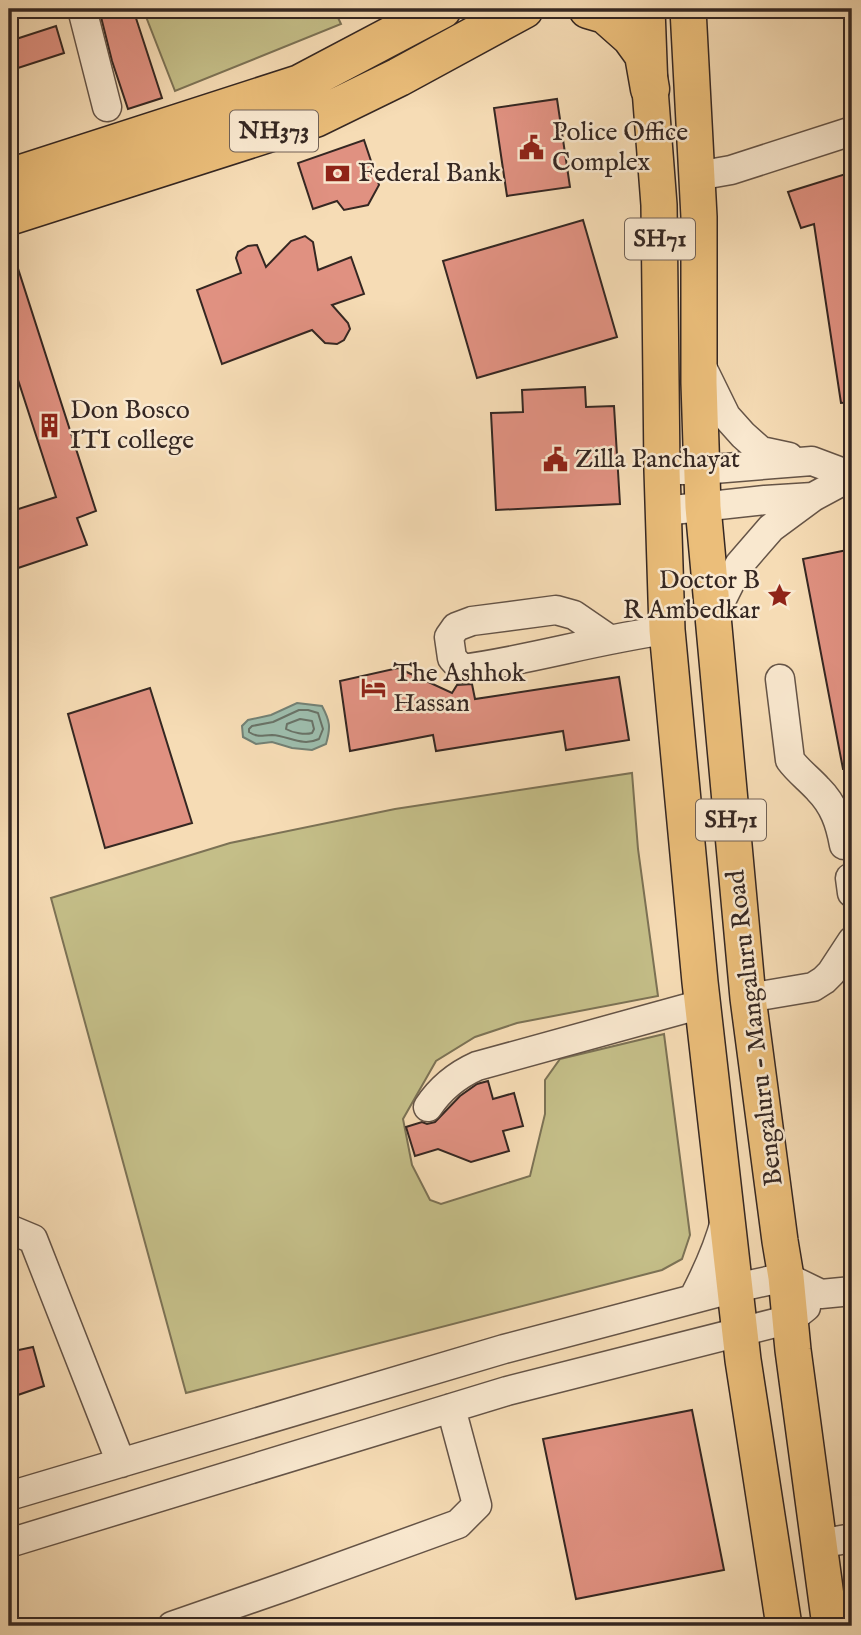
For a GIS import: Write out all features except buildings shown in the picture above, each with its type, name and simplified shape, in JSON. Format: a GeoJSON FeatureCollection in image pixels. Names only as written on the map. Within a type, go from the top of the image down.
{"type":"FeatureCollection","features":[{"type":"Feature","properties":{"kind":"highway","name":"NH373"},"geometry":{"type":"LineString","coordinates":[[9,178],[300,85],[442,9]]}},
{"type":"Feature","properties":{"kind":"highway","name":"NH373"},"geometry":{"type":"LineString","coordinates":[[9,216],[315,118],[399,77],[524,9]]}},
{"type":"Feature","properties":{"kind":"highway"},"geometry":{"type":"LineString","coordinates":[[490,27],[556,9]]}},
{"type":"Feature","properties":{"kind":"highway"},"geometry":{"type":"LineString","coordinates":[[587,9],[605,14],[631,37],[644,55],[650,89]]}},
{"type":"Feature","properties":{"kind":"main road","name":"SH71"},"geometry":{"type":"LineString","coordinates":[[647,9],[659,205],[662,470]]}},
{"type":"Feature","properties":{"kind":"main road","name":"Bengaluru - Mangaluru Road"},"geometry":{"type":"LineString","coordinates":[[688,9],[699,217],[701,470],[713,617],[747,987],[786,1277],[793,1350],[836,1541],[830,1626]]}},
{"type":"Feature","properties":{"kind":"main road","name":"Bengaluru - Mangaluru Road"},"geometry":{"type":"LineString","coordinates":[[662,470],[667,631],[701,993],[743,1360],[784,1626]]}},
{"type":"Feature","properties":{"kind":"main road"},"geometry":{"type":"LineString","coordinates":[[701,993],[747,987]]}},
{"type":"Feature","properties":{"kind":"street"},"geometry":{"type":"LineString","coordinates":[[82,9],[107,107]]}},
{"type":"Feature","properties":{"kind":"street"},"geometry":{"type":"LineString","coordinates":[[697,176],[731,170],[852,131]]}},
{"type":"Feature","properties":{"kind":"street"},"geometry":{"type":"LineString","coordinates":[[699,361],[726,416],[761,451],[812,461],[852,476]]}},
{"type":"Feature","properties":{"kind":"street"},"geometry":{"type":"LineString","coordinates":[[662,470],[701,470],[812,461]]}},
{"type":"Feature","properties":{"kind":"street"},"geometry":{"type":"LineString","coordinates":[[713,617],[739,565],[771,528],[813,497],[852,476]]}},
{"type":"Feature","properties":{"kind":"street"},"geometry":{"type":"LineString","coordinates":[[664,510],[813,497]]}},
{"type":"Feature","properties":{"kind":"street"},"geometry":{"type":"LineString","coordinates":[[609,639],[574,615],[556,610],[472,621],[456,627],[449,638],[452,658],[462,669],[609,639],[667,631]]}},
{"type":"Feature","properties":{"kind":"street"},"geometry":{"type":"LineString","coordinates":[[780,679],[790,760],[829,801],[840,825],[844,845]]}},
{"type":"Feature","properties":{"kind":"street"},"geometry":{"type":"LineString","coordinates":[[747,987],[813,987],[831,973],[852,942]]}},
{"type":"Feature","properties":{"kind":"street"},"geometry":{"type":"LineString","coordinates":[[428,1107],[450,1082],[477,1066],[701,993]]}},
{"type":"Feature","properties":{"kind":"street"},"geometry":{"type":"LineString","coordinates":[[693,1299],[721,1239],[727,1215]]}},
{"type":"Feature","properties":{"kind":"street"},"geometry":{"type":"LineString","coordinates":[[9,1229],[33,1239],[121,1463]]}},
{"type":"Feature","properties":{"kind":"street"},"geometry":{"type":"LineString","coordinates":[[9,1496],[504,1349],[735,1288],[786,1277],[821,1294],[852,1291]]}},
{"type":"Feature","properties":{"kind":"street"},"geometry":{"type":"LineString","coordinates":[[9,1543],[507,1391],[791,1319],[821,1294]]}},
{"type":"Feature","properties":{"kind":"street"},"geometry":{"type":"LineString","coordinates":[[172,1626],[458,1524],[477,1505],[451,1408]]}},
{"type":"Feature","properties":{"kind":"shaded area"},"geometry":{"type":"Polygon","coordinates":[[[143,9],[334,9],[341,24],[175,91],[143,9]]]}},
{"type":"Feature","properties":{"kind":"shaded area"},"geometry":{"type":"Polygon","coordinates":[[[632,773],[638,849],[658,996],[517,1023],[475,1037],[436,1061],[403,1119],[412,1165],[430,1200],[441,1204],[530,1176],[545,1114],[545,1080],[560,1059],[664,1034],[690,1235],[682,1259],[662,1270],[186,1393],[51,898],[230,843],[395,809],[632,773]]]}},
{"type":"Feature","properties":{"kind":"water"},"geometry":{"type":"Polygon","coordinates":[[[297,703],[322,706],[329,724],[326,744],[312,750],[272,742],[256,744],[243,737],[242,726],[248,720],[271,715],[297,703]]]}},
{"type":"Feature","properties":{"kind":"place","name":"Police Office Complex"},"geometry":{"type":"Point","coordinates":[532,147]}},
{"type":"Feature","properties":{"kind":"place","name":"Federal Bank"},"geometry":{"type":"Point","coordinates":[338,173]}},
{"type":"Feature","properties":{"kind":"place","name":"Don Bosco ITI college"},"geometry":{"type":"Point","coordinates":[50,425]}},
{"type":"Feature","properties":{"kind":"place","name":"Zilla Panchayat"},"geometry":{"type":"Point","coordinates":[555,459]}},
{"type":"Feature","properties":{"kind":"place","name":"Doctor B R Ambedkar"},"geometry":{"type":"Point","coordinates":[780,595]}},
{"type":"Feature","properties":{"kind":"place","name":"The Ashhok Hassan"},"geometry":{"type":"Point","coordinates":[373,688]}}]}
